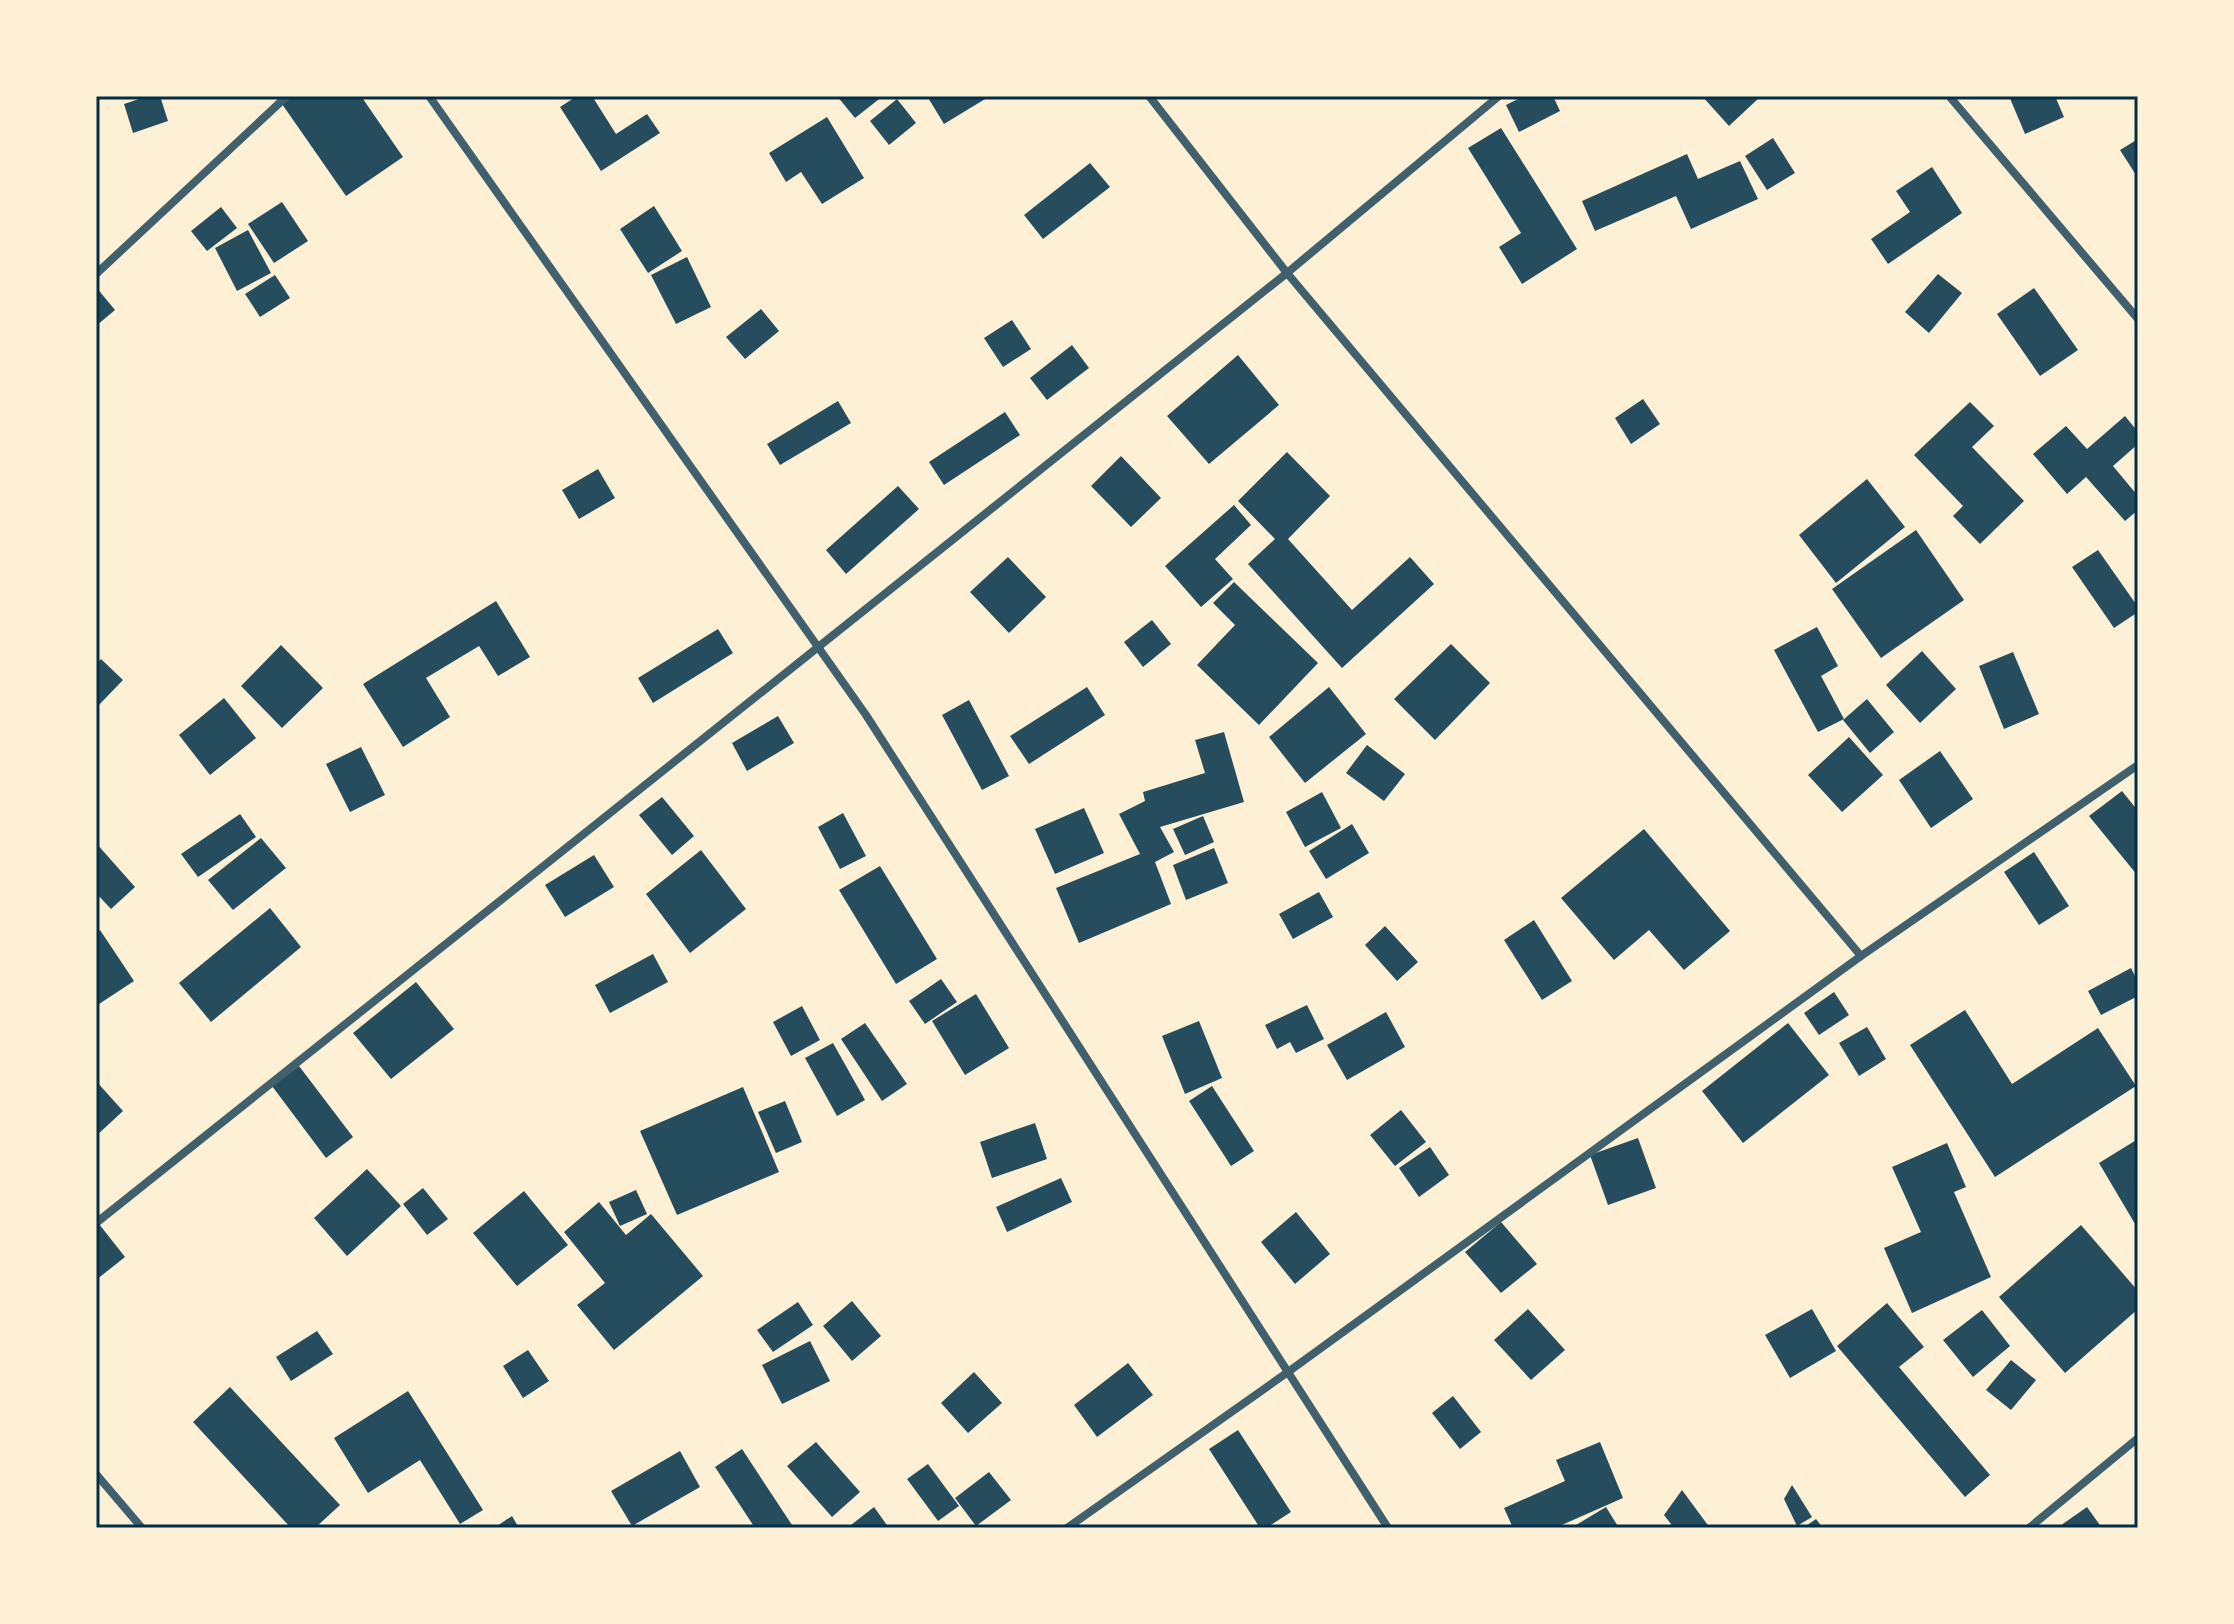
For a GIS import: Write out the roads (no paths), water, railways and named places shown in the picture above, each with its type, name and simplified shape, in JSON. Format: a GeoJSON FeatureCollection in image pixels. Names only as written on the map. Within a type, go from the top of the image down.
{"type":"FeatureCollection","features":[{"type":"Feature","properties":{"kind":"street"},"geometry":{"type":"LineString","coordinates":[[96,274],[287,96]]}},
{"type":"Feature","properties":{"kind":"street"},"geometry":{"type":"LineString","coordinates":[[429,96],[866,715],[1388,1528]]}},
{"type":"Feature","properties":{"kind":"street"},"geometry":{"type":"LineString","coordinates":[[1149,96],[1287,273],[1861,956]]}},
{"type":"Feature","properties":{"kind":"street"},"geometry":{"type":"LineString","coordinates":[[96,1223],[1287,273],[1499,96]]}},
{"type":"Feature","properties":{"kind":"street"},"geometry":{"type":"LineString","coordinates":[[1949,96],[2138,319]]}},
{"type":"Feature","properties":{"kind":"street"},"geometry":{"type":"LineString","coordinates":[[1067,1528],[1288,1372],[1861,956],[2138,765]]}},
{"type":"Feature","properties":{"kind":"street"},"geometry":{"type":"LineString","coordinates":[[2029,1528],[2138,1438]]}},
{"type":"Feature","properties":{"kind":"street"},"geometry":{"type":"LineString","coordinates":[[96,1474],[142,1528]]}}]}
